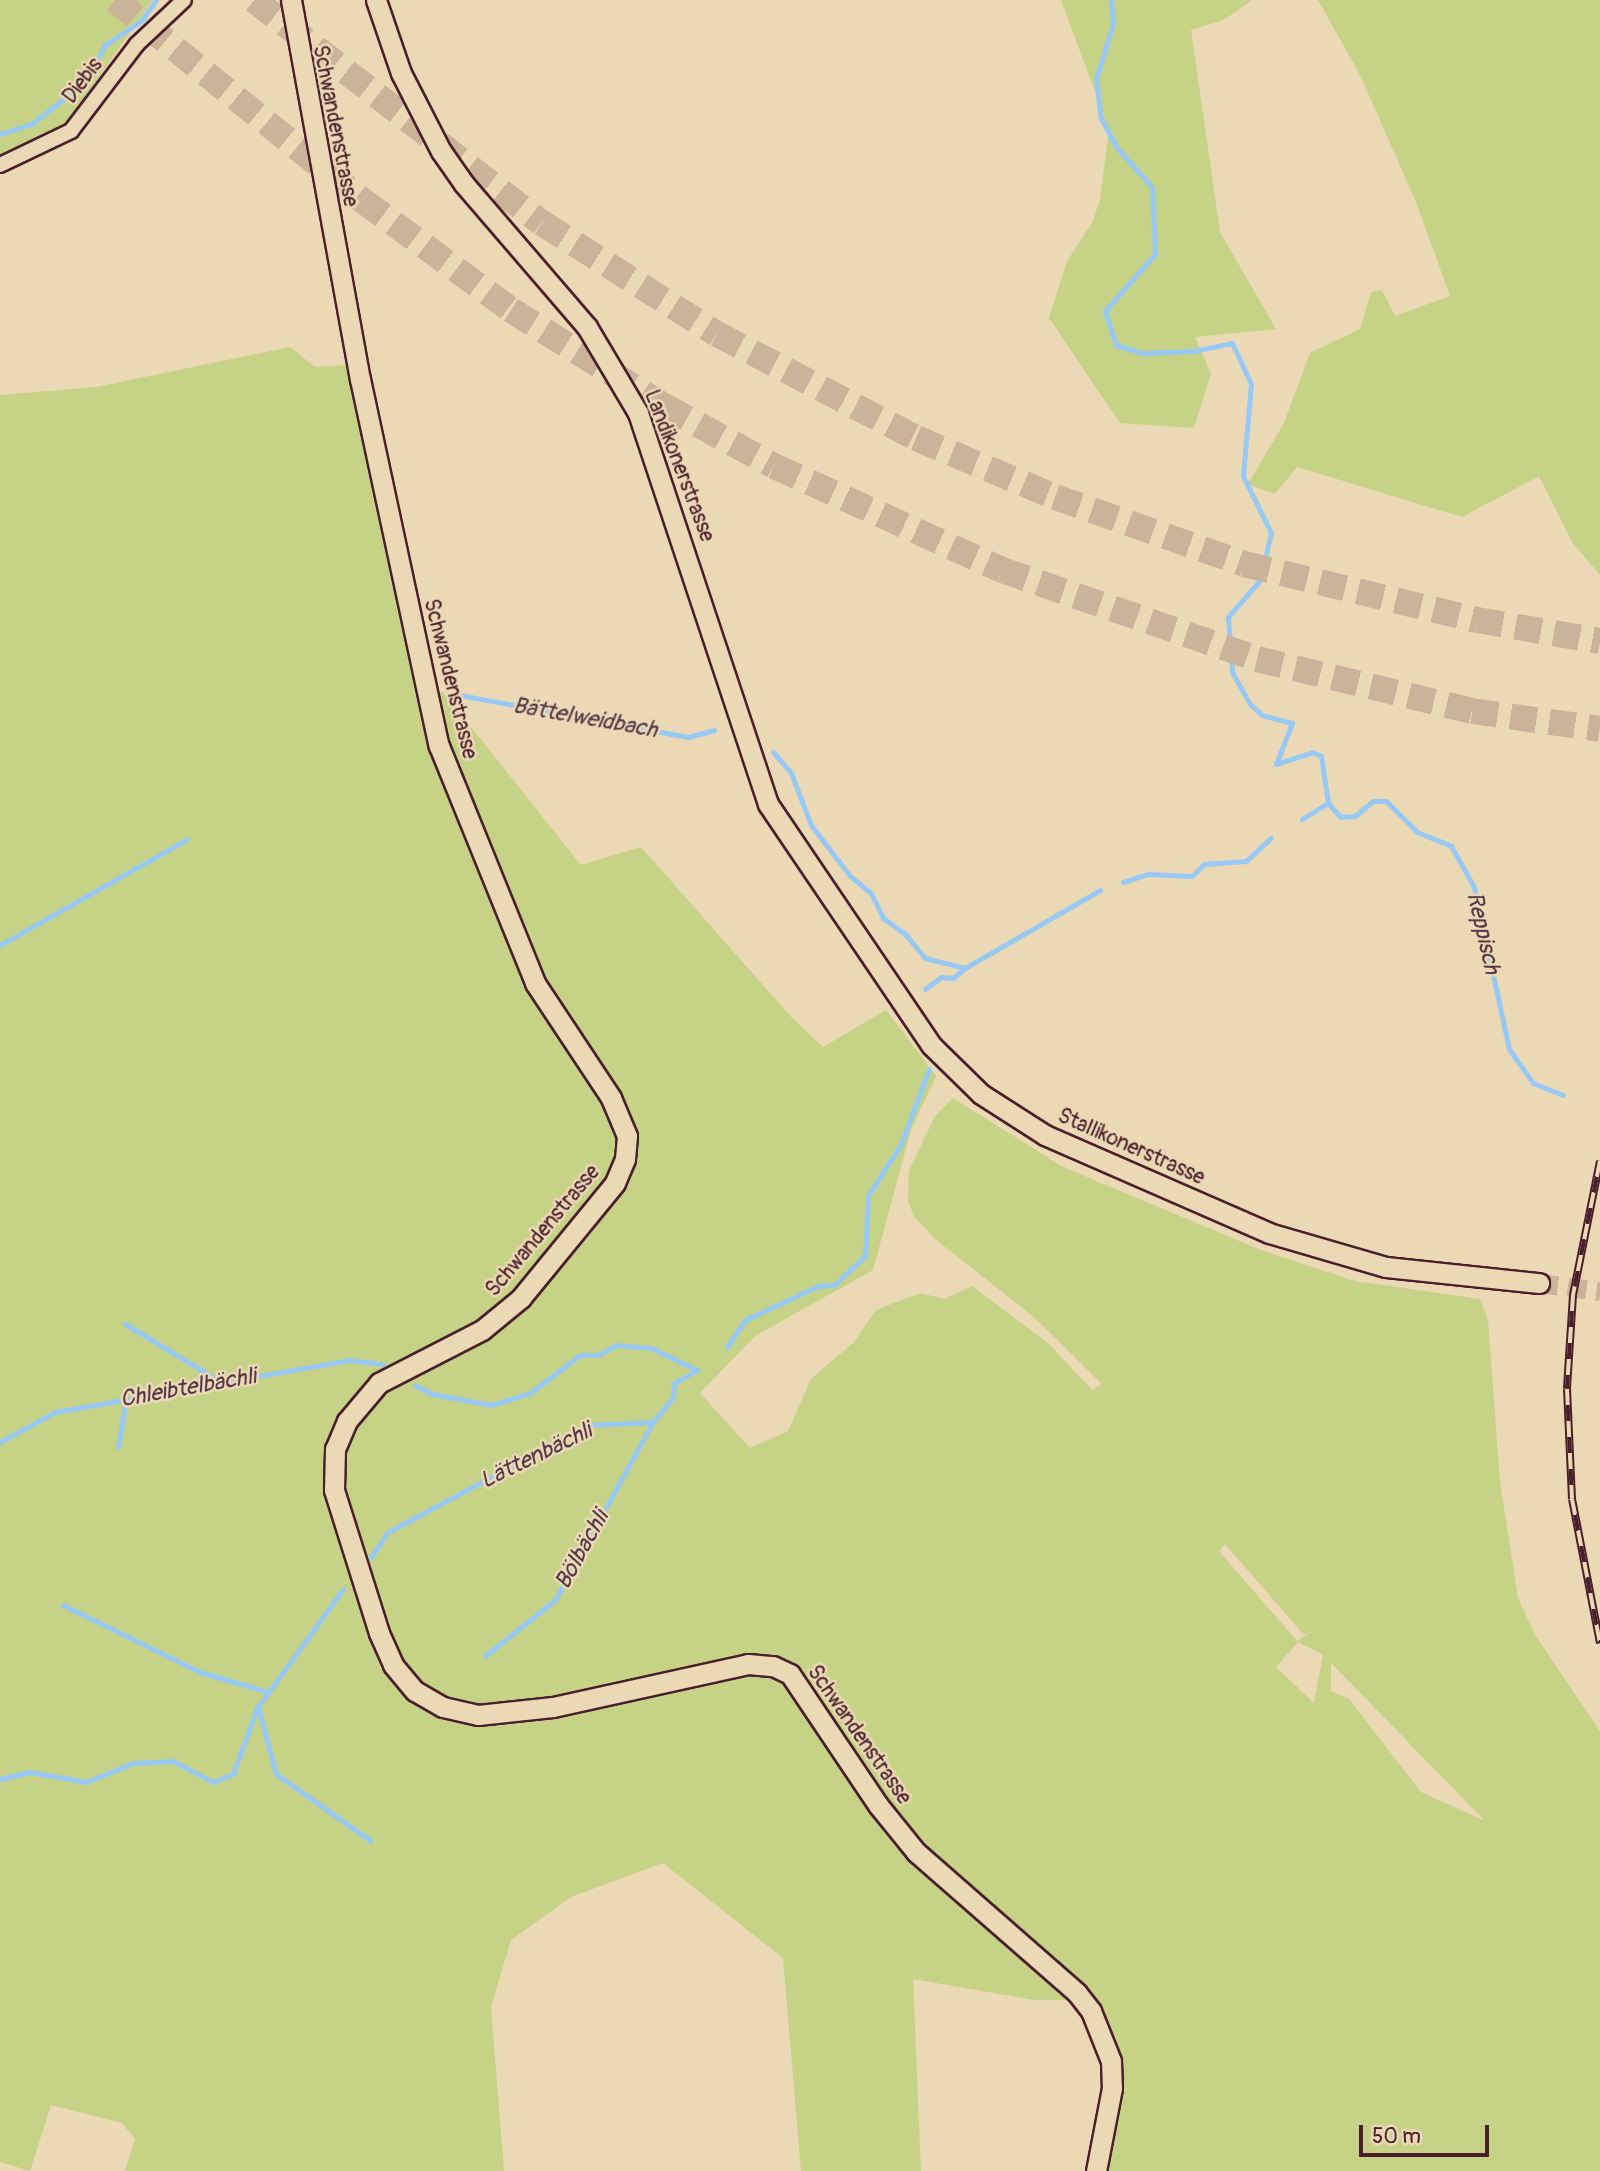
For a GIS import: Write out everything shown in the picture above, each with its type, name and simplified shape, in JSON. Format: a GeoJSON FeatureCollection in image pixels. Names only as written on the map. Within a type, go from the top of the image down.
{"type":"FeatureCollection","features":[{"type":"Feature","properties":{"kind":"main road","name":"Schwandenstrasse"},"geometry":{"type":"LineString","coordinates":[[291,0],[360,379],[439,746],[535,983],[616,1106],[627,1136],[625,1159],[615,1182],[521,1298],[482,1330],[379,1383],[355,1408],[340,1434],[334,1460],[337,1505],[387,1652],[403,1678],[429,1701],[478,1715],[529,1712],[748,1664],[773,1665],[790,1674],[878,1805],[916,1852],[1077,1993],[1105,2037],[1112,2088],[1096,2171]]}},
{"type":"Feature","properties":{"kind":"main road","name":"Landikonerstrasse"},"geometry":{"type":"LineString","coordinates":[[376,0],[401,73],[441,151],[464,184],[587,327],[638,413],[768,804]]}},
{"type":"Feature","properties":{"kind":"main road","name":"Stallikonerstrasse"},"geometry":{"type":"LineString","coordinates":[[768,804],[930,1045],[981,1094],[1010,1114],[1112,1167],[1339,1256],[1431,1275],[1539,1283]]}},
{"type":"Feature","properties":{"kind":"street","name":"Diebis"},"geometry":{"type":"LineString","coordinates":[[0,165],[71,131],[137,44],[184,0]]}},
{"type":"Feature","properties":{"kind":"green space"},"geometry":{"type":"Polygon","coordinates":[[[0,0],[153,0],[58,135],[0,158],[0,0]]]}},
{"type":"Feature","properties":{"kind":"green space"},"geometry":{"type":"Polygon","coordinates":[[[1061,0],[1252,0],[1224,20],[1191,30],[1220,232],[1276,329],[1195,337],[1211,374],[1194,428],[1120,423],[1049,318],[1067,261],[1092,223],[1100,200],[1109,129],[1061,0]]]}},
{"type":"Feature","properties":{"kind":"green space"},"geometry":{"type":"Polygon","coordinates":[[[1318,0],[1600,0],[1600,575],[1572,542],[1539,476],[1462,517],[1297,467],[1275,494],[1248,484],[1284,423],[1310,353],[1360,329],[1371,292],[1382,290],[1395,316],[1450,296],[1416,202],[1360,75],[1318,0]]]}},
{"type":"Feature","properties":{"kind":"green space"},"geometry":{"type":"Polygon","coordinates":[[[290,347],[315,367],[349,365],[420,696],[443,692],[581,865],[641,847],[792,1018],[823,1047],[886,1010],[936,1076],[911,1130],[873,1270],[755,1336],[700,1393],[750,1448],[788,1431],[811,1379],[853,1343],[876,1310],[920,1293],[945,1299],[972,1286],[1048,1343],[1092,1390],[1102,1384],[1034,1317],[935,1239],[914,1216],[908,1201],[909,1171],[935,1116],[953,1098],[1063,1167],[1261,1250],[1355,1281],[1480,1299],[1488,1320],[1500,1482],[1518,1598],[1535,1635],[1600,1731],[1600,2171],[1105,2171],[1120,2073],[1116,2040],[1094,2000],[1034,2000],[913,1979],[921,2171],[801,2171],[783,1958],[663,1863],[571,1897],[511,1940],[491,2007],[504,2171],[125,2171],[135,2139],[122,2123],[51,2105],[30,2171],[0,2162],[0,395],[96,387],[290,347]],[[1225,1544],[1219,1551],[1297,1641],[1311,1632],[1304,1635],[1225,1544]],[[1298,1642],[1276,1667],[1314,1703],[1323,1655],[1298,1642]],[[1331,1663],[1331,1691],[1349,1699],[1421,1792],[1483,1820],[1331,1663]]]}},
{"type":"Feature","properties":{"kind":"waterway"},"geometry":{"type":"LineString","coordinates":[[0,134],[33,123],[86,81],[105,45],[142,20],[156,0]]}},
{"type":"Feature","properties":{"kind":"waterway","name":"Reppisch"},"geometry":{"type":"LineString","coordinates":[[1111,0],[1113,24],[1096,79],[1101,118],[1117,148],[1152,187],[1155,254],[1105,311],[1116,345],[1142,353],[1194,351],[1232,343],[1251,384],[1243,476],[1271,533],[1260,580],[1228,617],[1232,672],[1249,703],[1262,715],[1292,723],[1276,764],[1312,752],[1321,756],[1328,803],[1340,817],[1355,816],[1373,801],[1386,801],[1417,832],[1451,846],[1474,887],[1509,1049],[1533,1083],[1563,1095]]}},
{"type":"Feature","properties":{"kind":"waterway","name":"Bättelweidbach"},"geometry":{"type":"LineString","coordinates":[[454,694],[688,737],[714,730]]}},
{"type":"Feature","properties":{"kind":"waterway","name":"Bättelweidbach"},"geometry":{"type":"LineString","coordinates":[[773,752],[791,773],[811,825],[850,876],[871,893],[883,918],[905,934],[925,958],[965,968],[1100,890]]}},
{"type":"Feature","properties":{"kind":"waterway","name":"Bättelweidbach"},"geometry":{"type":"LineString","coordinates":[[1302,819],[1328,803]]}},
{"type":"Feature","properties":{"kind":"waterway","name":"Bättelweidbach"},"geometry":{"type":"LineString","coordinates":[[1123,882],[1148,874],[1192,876],[1204,864],[1246,861],[1271,838]]}},
{"type":"Feature","properties":{"kind":"waterway"},"geometry":{"type":"LineString","coordinates":[[0,945],[187,839]]}},
{"type":"Feature","properties":{"kind":"waterway","name":"Lättenbächli"},"geometry":{"type":"LineString","coordinates":[[925,989],[941,977],[953,978],[965,968]]}},
{"type":"Feature","properties":{"kind":"waterway","name":"Lättenbächli"},"geometry":{"type":"LineString","coordinates":[[727,1347],[745,1320],[818,1286],[834,1285],[865,1256],[868,1196],[901,1144],[929,1069]]}},
{"type":"Feature","properties":{"kind":"waterway"},"geometry":{"type":"LineString","coordinates":[[125,1324],[221,1382]]}},
{"type":"Feature","properties":{"kind":"waterway","name":"Chleibtelbächli"},"geometry":{"type":"LineString","coordinates":[[415,1385],[432,1394],[491,1405],[530,1393],[580,1355],[598,1355],[617,1345],[651,1348],[697,1370]]}},
{"type":"Feature","properties":{"kind":"waterway","name":"Chleibtelbächli"},"geometry":{"type":"LineString","coordinates":[[0,1442],[55,1412],[349,1360],[383,1364]]}},
{"type":"Feature","properties":{"kind":"waterway","name":"Lättenbächli"},"geometry":{"type":"LineString","coordinates":[[371,1557],[388,1532],[588,1425],[653,1422],[673,1397],[674,1383],[697,1370]]}},
{"type":"Feature","properties":{"kind":"waterway"},"geometry":{"type":"LineString","coordinates":[[118,1447],[126,1399]]}},
{"type":"Feature","properties":{"kind":"waterway","name":"Bölbächli"},"geometry":{"type":"LineString","coordinates":[[485,1656],[555,1600],[653,1422]]}},
{"type":"Feature","properties":{"kind":"waterway","name":"Lättenbächli"},"geometry":{"type":"LineString","coordinates":[[343,1589],[258,1707],[276,1774],[371,1841]]}},
{"type":"Feature","properties":{"kind":"waterway"},"geometry":{"type":"LineString","coordinates":[[63,1605],[200,1672],[268,1692]]}},
{"type":"Feature","properties":{"kind":"waterway"},"geometry":{"type":"LineString","coordinates":[[0,1779],[30,1772],[86,1782],[133,1763],[173,1761],[213,1782],[233,1774],[257,1708]]}},
{"type":"Feature","properties":{"kind":"tunnel"},"geometry":{"type":"LineString","coordinates":[[115,0],[362,200],[511,310],[664,406],[774,466],[1002,570],[1257,659],[1472,711],[1600,729]]}},
{"type":"Feature","properties":{"kind":"tunnel"},"geometry":{"type":"LineString","coordinates":[[254,0],[542,223],[717,334],[916,438],[1055,497],[1244,564],[1477,620],[1600,641]]}},
{"type":"Feature","properties":{"kind":"tunnel"},"geometry":{"type":"LineString","coordinates":[[1539,1283],[1600,1291]]}},
{"type":"Feature","properties":{"kind":"railway"},"geometry":{"type":"LineString","coordinates":[[1600,1161],[1573,1295],[1567,1389],[1572,1499],[1600,1643]]}}]}
